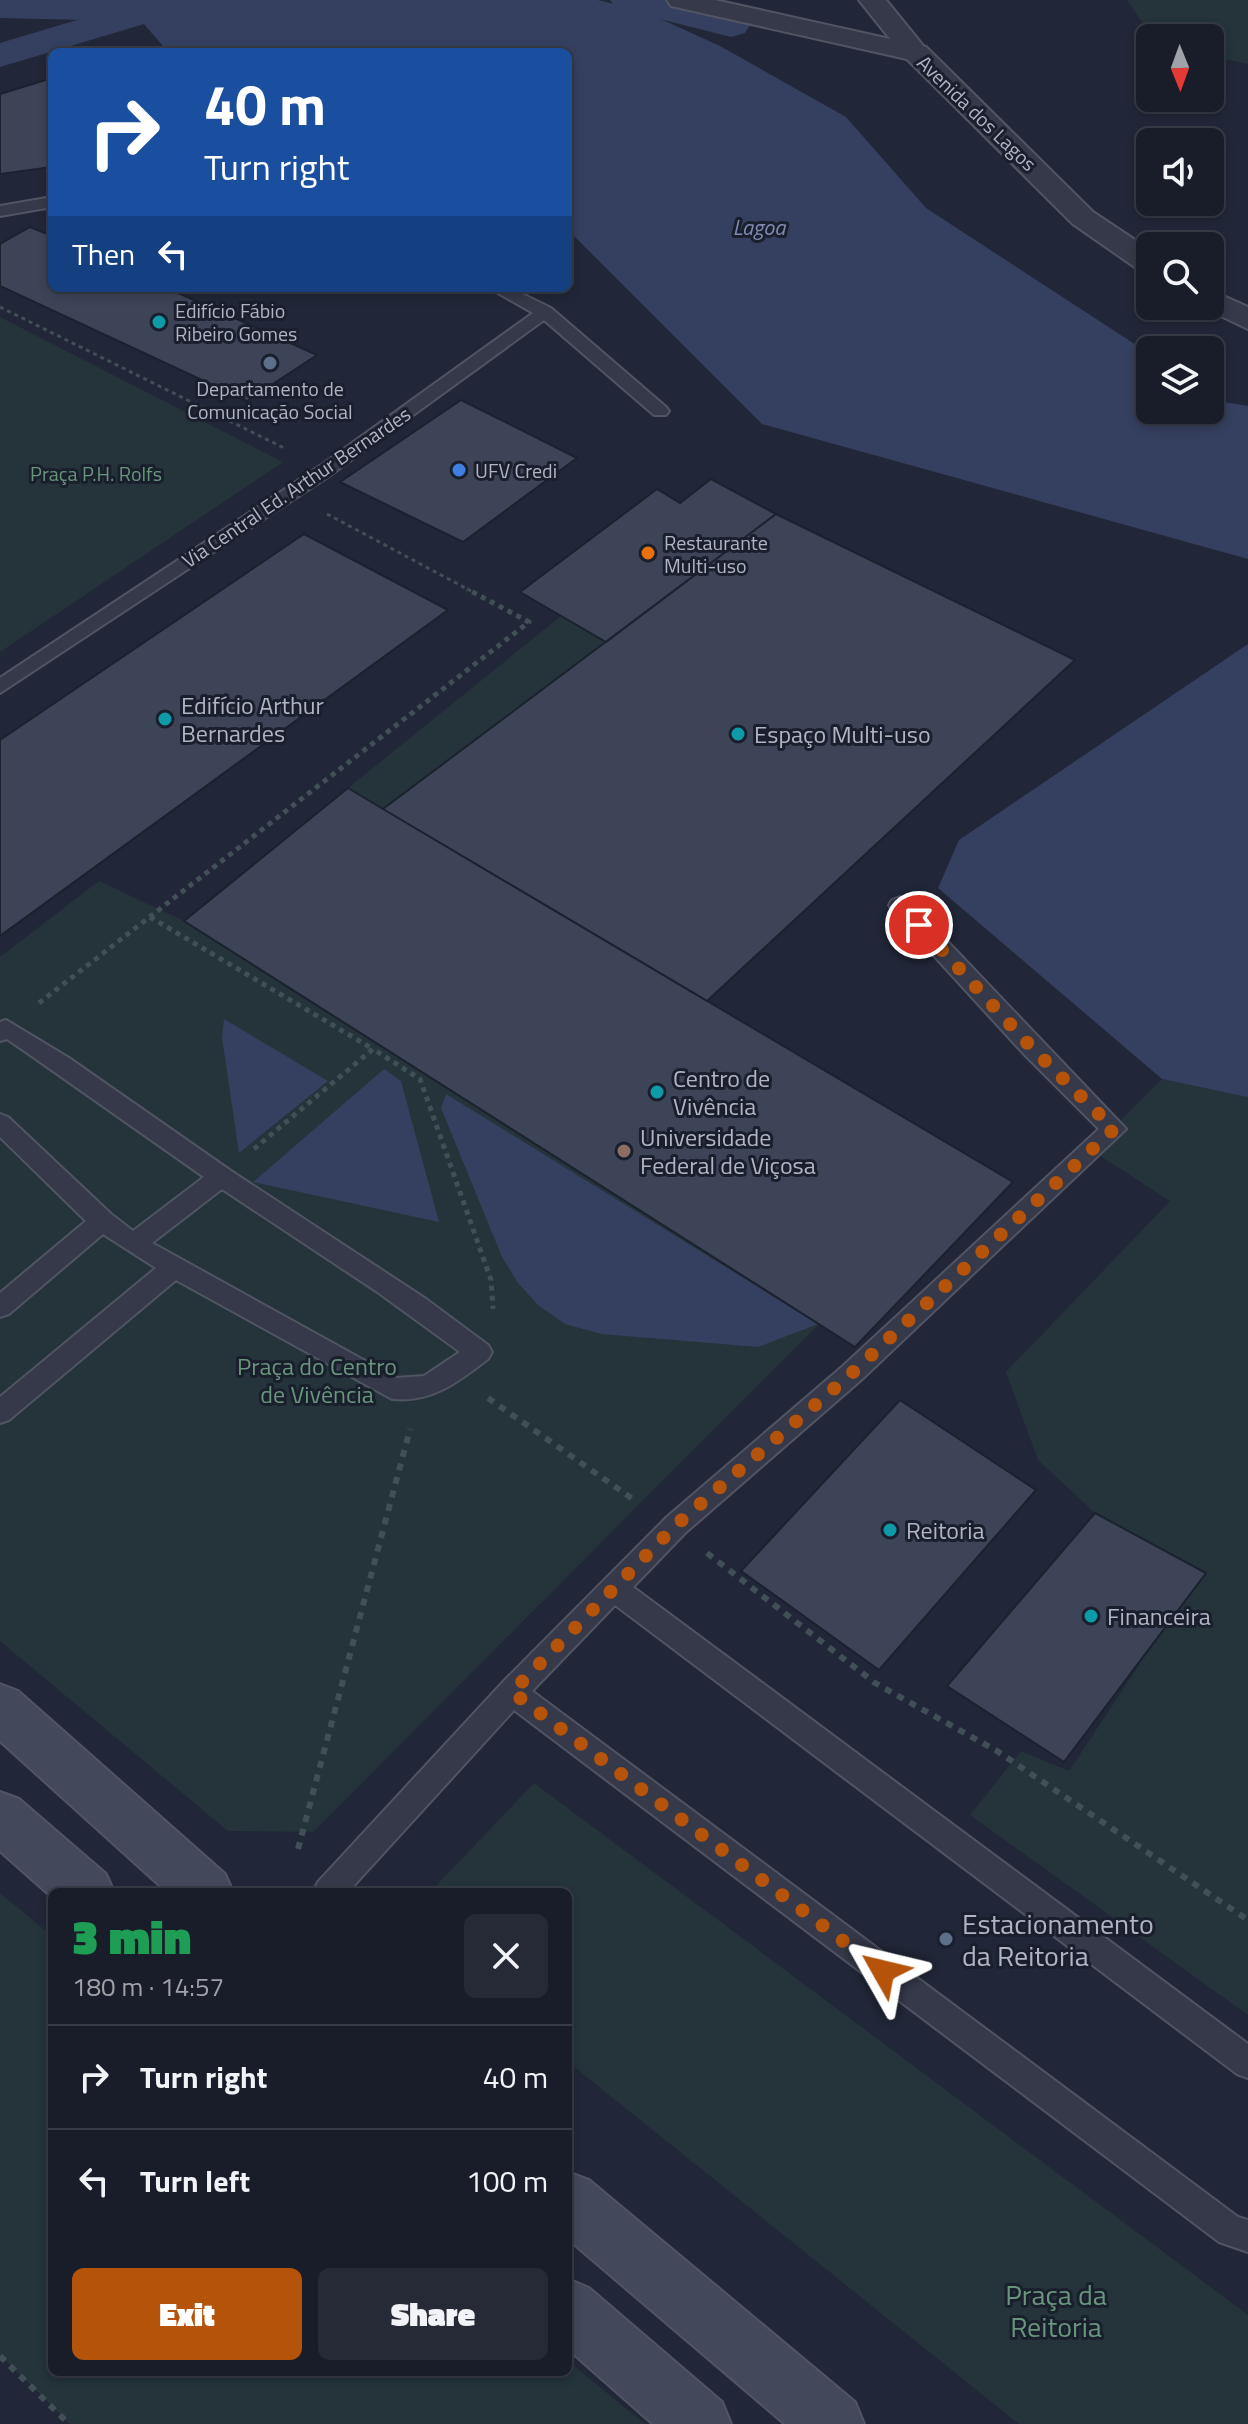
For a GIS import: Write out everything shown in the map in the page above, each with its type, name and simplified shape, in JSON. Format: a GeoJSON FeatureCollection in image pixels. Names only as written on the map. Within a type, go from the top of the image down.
{"type":"FeatureCollection","features":[{"type":"Feature","properties":{"kind":"main road"},"geometry":{"type":"LineString","coordinates":[[0,1708],[202,1888]]}},
{"type":"Feature","properties":{"kind":"main road"},"geometry":{"type":"LineString","coordinates":[[0,1817],[82,1888]]}},
{"type":"Feature","properties":{"kind":"main road"},"geometry":{"type":"LineString","coordinates":[[572,2204],[833,2424]]}},
{"type":"Feature","properties":{"kind":"main road"},"geometry":{"type":"LineString","coordinates":[[572,2312],[700,2424]]}},
{"type":"Feature","properties":{"kind":"street","name":"Avenida dos Lagos"},"geometry":{"type":"LineString","coordinates":[[680,0],[916,53],[1083,218],[1136,254]]}},
{"type":"Feature","properties":{"kind":"street"},"geometry":{"type":"LineString","coordinates":[[872,0],[916,53]]}},
{"type":"Feature","properties":{"kind":"street"},"geometry":{"type":"LineString","coordinates":[[1224,307],[1248,320]]}},
{"type":"Feature","properties":{"kind":"lane"},"geometry":{"type":"LineString","coordinates":[[0,211],[48,203]]}},
{"type":"Feature","properties":{"kind":"lane"},"geometry":{"type":"LineString","coordinates":[[505,292],[545,312],[660,411]]}},
{"type":"Feature","properties":{"kind":"lane","name":"Via Central Ed. Arthur Bernardes"},"geometry":{"type":"LineString","coordinates":[[0,687],[326,470],[545,312]]}},
{"type":"Feature","properties":{"kind":"lane"},"geometry":{"type":"LineString","coordinates":[[332,1888],[512,1692],[674,1528],[852,1373],[1114,1129],[1031,1047],[900,905]]}},
{"type":"Feature","properties":{"kind":"lane"},"geometry":{"type":"LineString","coordinates":[[0,1123],[102,1221],[133,1244],[392,1388],[420,1390],[479,1352],[429,1312],[3,1030]]}},
{"type":"Feature","properties":{"kind":"lane"},"geometry":{"type":"LineString","coordinates":[[133,1244],[222,1176]]}},
{"type":"Feature","properties":{"kind":"lane"},"geometry":{"type":"LineString","coordinates":[[0,1307],[102,1221]]}},
{"type":"Feature","properties":{"kind":"lane"},"geometry":{"type":"LineString","coordinates":[[0,1412],[174,1267]]}},
{"type":"Feature","properties":{"kind":"lane"},"geometry":{"type":"LineString","coordinates":[[613,1588],[1248,2063]]}},
{"type":"Feature","properties":{"kind":"lane"},"geometry":{"type":"LineString","coordinates":[[512,1692],[1230,2231],[1248,2236]]}},
{"type":"Feature","properties":{"kind":"path"},"geometry":{"type":"LineString","coordinates":[[0,307],[326,470]]}},
{"type":"Feature","properties":{"kind":"path"},"geometry":{"type":"LineString","coordinates":[[3,1030],[529,622],[318,510]]}},
{"type":"Feature","properties":{"kind":"path"},"geometry":{"type":"LineString","coordinates":[[150,916],[420,1079],[491,1280],[494,1334],[479,1352]]}},
{"type":"Feature","properties":{"kind":"path"},"geometry":{"type":"LineString","coordinates":[[222,1176],[373,1049]]}},
{"type":"Feature","properties":{"kind":"path"},"geometry":{"type":"LineString","coordinates":[[452,1372],[674,1528],[875,1683],[997,1751],[1248,1920]]}},
{"type":"Feature","properties":{"kind":"path"},"geometry":{"type":"LineString","coordinates":[[298,1849],[420,1390]]}},
{"type":"Feature","properties":{"kind":"path"},"geometry":{"type":"LineString","coordinates":[[0,2356],[69,2424]]}},
{"type":"Feature","properties":{"kind":"green space"},"geometry":{"type":"Polygon","coordinates":[[[1127,0],[1248,0],[1248,64],[1224,59],[1224,24],[1143,24],[1127,0]]]}},
{"type":"Feature","properties":{"kind":"green space","name":"Praça P.H. Rolfs"},"geometry":{"type":"Polygon","coordinates":[[[0,317],[283,462],[0,652],[0,317]]]}},
{"type":"Feature","properties":{"kind":"green space"},"geometry":{"type":"Polygon","coordinates":[[[561,616],[606,642],[383,809],[348,788],[561,616]]]}},
{"type":"Feature","properties":{"kind":"green space","name":"Praça do Centro de Vivência"},"geometry":{"type":"Polygon","coordinates":[[[99,881],[184,921],[819,1324],[313,1832],[228,1831],[0,1641],[0,957],[99,881]]]}},
{"type":"Feature","properties":{"kind":"green space"},"geometry":{"type":"Polygon","coordinates":[[[1162,1079],[1248,1097],[1248,2015],[970,1815],[1021,1751],[1069,1771],[1143,1659],[1206,1574],[1095,1513],[1038,1460],[1006,1372],[1170,1201],[1091,1150],[1162,1079]]]}},
{"type":"Feature","properties":{"kind":"green space","name":"Praça da Reitoria"},"geometry":{"type":"Polygon","coordinates":[[[534,1783],[1248,2315],[1248,2424],[1019,2424],[572,2065],[572,1888],[434,1888],[534,1783]]]}},
{"type":"Feature","properties":{"kind":"green space"},"geometry":{"type":"Polygon","coordinates":[[[0,1893],[48,1933],[48,2376],[572,2376],[572,2364],[645,2424],[70,2424],[0,2355],[0,1893]]]}},
{"type":"Feature","properties":{"kind":"water","name":"Lagoa"},"geometry":{"type":"Polygon","coordinates":[[[0,0],[598,0],[645,12],[720,46],[846,117],[926,208],[1136,345],[1136,424],[1224,424],[1224,402],[1248,406],[1248,559],[762,424],[572,234],[572,48],[167,48],[136,15],[85,20],[0,18],[0,0]]]}},
{"type":"Feature","properties":{"kind":"water"},"geometry":{"type":"Polygon","coordinates":[[[1248,644],[1247,1097],[1162,1079],[938,888],[959,840],[1248,644]]]}},
{"type":"Feature","properties":{"kind":"water"},"geometry":{"type":"Polygon","coordinates":[[[224,1019],[328,1081],[239,1153],[222,1038],[224,1019]]]}},
{"type":"Feature","properties":{"kind":"water"},"geometry":{"type":"Polygon","coordinates":[[[384,1069],[401,1081],[439,1222],[253,1182],[384,1069]]]}},
{"type":"Feature","properties":{"kind":"water"},"geometry":{"type":"Polygon","coordinates":[[[446,1094],[818,1324],[758,1347],[601,1334],[565,1324],[538,1305],[518,1283],[502,1257],[441,1108],[446,1094]]]}},
{"type":"Feature","properties":{"kind":"building"},"geometry":{"type":"Polygon","coordinates":[[[48,79],[48,168],[0,174],[0,94],[48,79]]]}},
{"type":"Feature","properties":{"kind":"building","name":"Edifício Fábio Ribeiro Gomes"},"geometry":{"type":"Polygon","coordinates":[[[30,227],[48,234],[48,292],[176,292],[317,355],[247,401],[0,286],[0,244],[30,227]]]}},
{"type":"Feature","properties":{"kind":"building","name":"UFV Credi"},"geometry":{"type":"Polygon","coordinates":[[[461,400],[577,458],[463,542],[340,482],[461,400]]]}},
{"type":"Feature","properties":{"kind":"building","name":"Restaurante Multi-uso"},"geometry":{"type":"Polygon","coordinates":[[[711,479],[776,514],[606,642],[520,592],[657,489],[680,503],[711,479]]]}},
{"type":"Feature","properties":{"kind":"building","name":"Espaço Multi-uso"},"geometry":{"type":"Polygon","coordinates":[[[776,514],[1075,660],[707,1001],[383,809],[776,514]]]}},
{"type":"Feature","properties":{"kind":"building","name":"Edifício Arthur Bernardes"},"geometry":{"type":"Polygon","coordinates":[[[304,534],[448,610],[0,936],[0,740],[304,534]]]}},
{"type":"Feature","properties":{"kind":"building","name":"Centro de Vivência"},"geometry":{"type":"Polygon","coordinates":[[[348,788],[1013,1182],[855,1347],[184,921],[348,788]]]}},
{"type":"Feature","properties":{"kind":"building","name":"Reitoria"},"geometry":{"type":"Polygon","coordinates":[[[900,1400],[1036,1490],[879,1670],[741,1571],[900,1400]]]}},
{"type":"Feature","properties":{"kind":"building","name":"Financeira"},"geometry":{"type":"Polygon","coordinates":[[[1095,1513],[1206,1573],[1064,1762],[947,1686],[1095,1513]]]}},
{"type":"Feature","properties":{"kind":"waterway"},"geometry":{"type":"LineString","coordinates":[[0,55],[185,0]]}},
{"type":"Feature","properties":{"kind":"waterway"},"geometry":{"type":"LineString","coordinates":[[629,0],[731,25]]}},
{"type":"Feature","properties":{"kind":"place","name":"Edifício Fábio Ribeiro Gomes"},"geometry":{"type":"Point","coordinates":[159,322]}},
{"type":"Feature","properties":{"kind":"place","name":"Departamento de Comunicação Social"},"geometry":{"type":"Point","coordinates":[270,363]}},
{"type":"Feature","properties":{"kind":"place","name":"UFV Credi"},"geometry":{"type":"Point","coordinates":[459,470]}},
{"type":"Feature","properties":{"kind":"place","name":"Restaurante Multi-uso"},"geometry":{"type":"Point","coordinates":[648,553]}},
{"type":"Feature","properties":{"kind":"place","name":"Edifício Arthur Bernardes"},"geometry":{"type":"Point","coordinates":[165,719]}},
{"type":"Feature","properties":{"kind":"place","name":"Espaço Multi-uso"},"geometry":{"type":"Point","coordinates":[738,734]}},
{"type":"Feature","properties":{"kind":"place","name":"Centro de Vivência"},"geometry":{"type":"Point","coordinates":[657,1092]}},
{"type":"Feature","properties":{"kind":"place","name":"Universidade Federal de Viçosa"},"geometry":{"type":"Point","coordinates":[624,1151]}},
{"type":"Feature","properties":{"kind":"place","name":"Reitoria"},"geometry":{"type":"Point","coordinates":[890,1530]}},
{"type":"Feature","properties":{"kind":"place","name":"Financeira"},"geometry":{"type":"Point","coordinates":[1091,1616]}},
{"type":"Feature","properties":{"kind":"place","name":"Estacionamento da Reitoria"},"geometry":{"type":"Point","coordinates":[946,1939]}},
{"type":"Feature","properties":{"kind":"route"},"geometry":{"type":"LineString","coordinates":[[883,1971],[512,1692],[676,1525],[852,1373],[1114,1129],[1031,1047],[919,925]]}}]}
